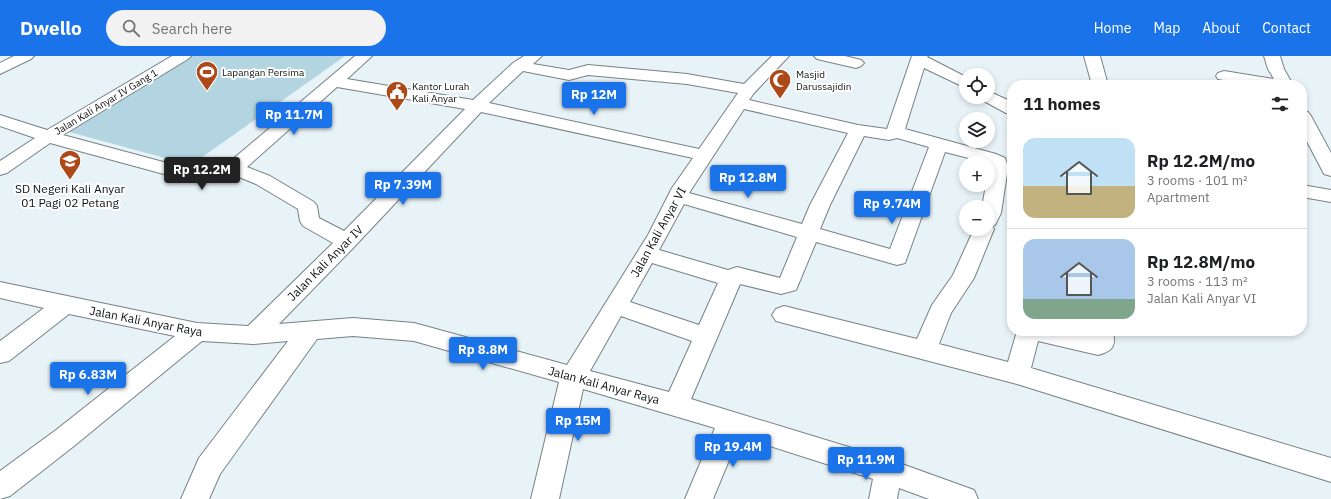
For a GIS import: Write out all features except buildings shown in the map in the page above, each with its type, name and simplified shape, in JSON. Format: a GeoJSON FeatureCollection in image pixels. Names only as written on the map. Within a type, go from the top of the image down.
{"type":"FeatureCollection","features":[{"type":"Feature","properties":{"kind":"street"},"geometry":{"type":"LineString","coordinates":[[0,69],[23,56]]}},
{"type":"Feature","properties":{"kind":"street","name":"Jalan Kali Anyar IV Gang 1"},"geometry":{"type":"LineString","coordinates":[[0,169],[49,136],[183,56]]}},
{"type":"Feature","properties":{"kind":"street"},"geometry":{"type":"LineString","coordinates":[[347,242],[310,221],[307,206],[304,204],[263,180],[234,168],[364,56]]}},
{"type":"Feature","properties":{"kind":"street","name":"Jalan Kali Anyar VI"},"geometry":{"type":"LineString","coordinates":[[545,499],[573,377],[647,254],[678,196],[704,155],[744,97],[781,56]]}},
{"type":"Feature","properties":{"kind":"street"},"geometry":{"type":"LineString","coordinates":[[822,56],[856,63]]}},
{"type":"Feature","properties":{"kind":"street"},"geometry":{"type":"LineString","coordinates":[[1092,56],[1099,80]]}},
{"type":"Feature","properties":{"kind":"street"},"geometry":{"type":"LineString","coordinates":[[1272,56],[1276,69],[1282,80]]}},
{"type":"Feature","properties":{"kind":"street"},"geometry":{"type":"LineString","coordinates":[[895,132],[919,58],[959,79]]}},
{"type":"Feature","properties":{"kind":"street"},"geometry":{"type":"LineString","coordinates":[[527,61],[569,74],[588,70],[687,79],[858,130],[889,135],[895,132],[990,158],[998,162],[999,167],[993,200]]}},
{"type":"Feature","properties":{"kind":"street","name":"Jalan Kali Anyar IV"},"geometry":{"type":"LineString","coordinates":[[253,335],[347,242],[478,106],[527,61]]}},
{"type":"Feature","properties":{"kind":"street"},"geometry":{"type":"LineString","coordinates":[[1224,76],[1249,80]]}},
{"type":"Feature","properties":{"kind":"street"},"geometry":{"type":"LineString","coordinates":[[335,82],[478,106],[704,155]]}},
{"type":"Feature","properties":{"kind":"street"},"geometry":{"type":"LineString","coordinates":[[995,100],[1007,106]]}},
{"type":"Feature","properties":{"kind":"street"},"geometry":{"type":"LineString","coordinates":[[0,120],[49,136]]}},
{"type":"Feature","properties":{"kind":"street"},"geometry":{"type":"LineString","coordinates":[[1307,125],[1331,170]]}},
{"type":"Feature","properties":{"kind":"street"},"geometry":{"type":"LineString","coordinates":[[676,405],[730,279],[737,275],[781,286],[788,284],[820,205],[858,130]]}},
{"type":"Feature","properties":{"kind":"street","name":"Jalan Kali Anyar IV Gang 1"},"geometry":{"type":"LineString","coordinates":[[49,136],[193,176],[212,176],[234,168]]}},
{"type":"Feature","properties":{"kind":"street"},"geometry":{"type":"LineString","coordinates":[[678,196],[897,258],[939,144]]}},
{"type":"Feature","properties":{"kind":"street"},"geometry":{"type":"LineString","coordinates":[[1307,191],[1331,196]]}},
{"type":"Feature","properties":{"kind":"street"},"geometry":{"type":"LineString","coordinates":[[925,350],[940,311],[963,278],[981,236]]}},
{"type":"Feature","properties":{"kind":"street"},"geometry":{"type":"LineString","coordinates":[[647,254],[730,279]]}},
{"type":"Feature","properties":{"kind":"street","name":"Jalan Kali Anyar Raya"},"geometry":{"type":"LineString","coordinates":[[0,290],[197,332],[253,335],[353,327],[414,332],[676,405],[888,471],[964,499]]}},
{"type":"Feature","properties":{"kind":"street"},"geometry":{"type":"LineString","coordinates":[[0,354],[65,305]]}},
{"type":"Feature","properties":{"kind":"street"},"geometry":{"type":"LineString","coordinates":[[616,306],[706,336]]}},
{"type":"Feature","properties":{"kind":"street"},"geometry":{"type":"LineString","coordinates":[[784,315],[1017,374],[1331,470]]}},
{"type":"Feature","properties":{"kind":"street"},"geometry":{"type":"LineString","coordinates":[[195,499],[209,467],[310,330]]}},
{"type":"Feature","properties":{"kind":"street"},"geometry":{"type":"LineString","coordinates":[[0,487],[66,438],[197,332]]}},
{"type":"Feature","properties":{"kind":"street"},"geometry":{"type":"LineString","coordinates":[[1017,374],[1027,336]]}},
{"type":"Feature","properties":{"kind":"street"},"geometry":{"type":"LineString","coordinates":[[1054,336],[1098,346],[1103,342],[1102,336]]}},
{"type":"Feature","properties":{"kind":"street"},"geometry":{"type":"LineString","coordinates":[[699,499],[731,422]]}},
{"type":"Feature","properties":{"kind":"street"},"geometry":{"type":"LineString","coordinates":[[883,499],[888,471]]}},
{"type":"Feature","properties":{"kind":"shaded area","name":"Lapangan Persima"},"geometry":{"type":"Polygon","coordinates":[[[183,56],[345,56],[191,165],[58,129],[183,56]]]}},
{"type":"Feature","properties":{"kind":"place","name":"Lapangan Persima"},"geometry":{"type":"Point","coordinates":[207,92]}},
{"type":"Feature","properties":{"kind":"place","name":"Masjid Darussajidin"},"geometry":{"type":"Point","coordinates":[780,100]}},
{"type":"Feature","properties":{"kind":"place","name":"Kantor Lurah Kali Anyar"},"geometry":{"type":"Point","coordinates":[397,112]}},
{"type":"Feature","properties":{"kind":"place","name":"SD Negeri Kali Anyar 01 Pagi 02 Petang"},"geometry":{"type":"Point","coordinates":[70,180]}}]}
